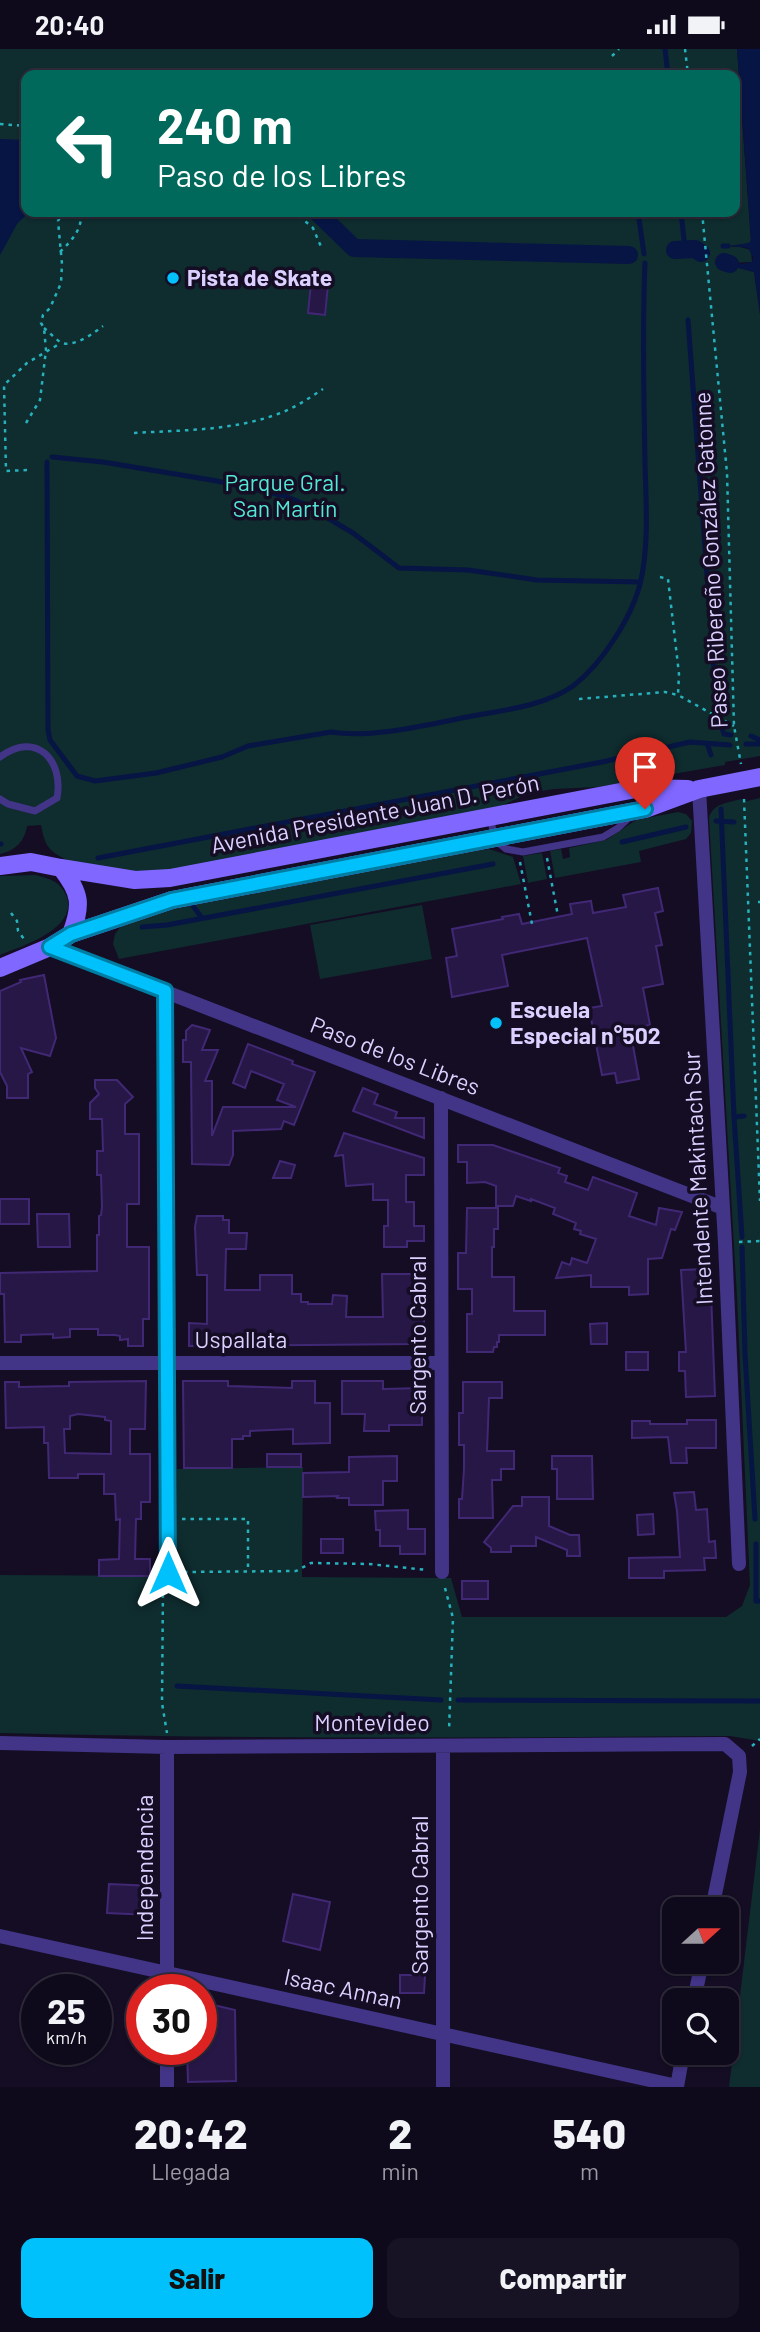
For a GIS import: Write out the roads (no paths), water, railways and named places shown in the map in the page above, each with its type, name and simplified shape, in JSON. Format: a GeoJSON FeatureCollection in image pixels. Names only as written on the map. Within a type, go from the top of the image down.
{"type":"FeatureCollection","features":[{"type":"Feature","properties":{"kind":"main road","name":"Avenida Presidente Juan D. Perón"},"geometry":{"type":"LineString","coordinates":[[0,968],[50,947],[71,934],[172,900],[636,810],[699,789],[752,778]]}},
{"type":"Feature","properties":{"kind":"main road","name":"Avenida Presidente Juan D. Perón"},"geometry":{"type":"LineString","coordinates":[[1,865],[31,862],[135,880],[170,878],[641,788],[699,789]]}},
{"type":"Feature","properties":{"kind":"main road"},"geometry":{"type":"LineString","coordinates":[[61,869],[74,884],[79,900],[78,916],[71,934]]}},
{"type":"Feature","properties":{"kind":"street","name":"Intendente Makintach Sur"},"geometry":{"type":"LineString","coordinates":[[699,789],[723,1207],[739,1564]]}},
{"type":"Feature","properties":{"kind":"street","name":"Paso de los Libres"},"geometry":{"type":"LineString","coordinates":[[50,947],[723,1207]]}},
{"type":"Feature","properties":{"kind":"street"},"geometry":{"type":"LineString","coordinates":[[165,991],[168,1573]]}},
{"type":"Feature","properties":{"kind":"street","name":"Sargento Cabral"},"geometry":{"type":"LineString","coordinates":[[441,1098],[442,1572]]}},
{"type":"Feature","properties":{"kind":"street","name":"Uspallata"},"geometry":{"type":"LineString","coordinates":[[0,1363],[441,1363]]}},
{"type":"Feature","properties":{"kind":"street","name":"Montevideo"},"geometry":{"type":"LineString","coordinates":[[0,1743],[167,1747],[725,1744],[739,1756],[740,1772],[714,1897]]}},
{"type":"Feature","properties":{"kind":"street","name":"Sargento Cabral"},"geometry":{"type":"LineString","coordinates":[[443,1746],[443,2087]]}},
{"type":"Feature","properties":{"kind":"street","name":"Independencia"},"geometry":{"type":"LineString","coordinates":[[167,1747],[167,1974]]}},
{"type":"Feature","properties":{"kind":"street","name":"Isaac Annan"},"geometry":{"type":"LineString","coordinates":[[0,1936],[167,1974]]}},
{"type":"Feature","properties":{"kind":"street","name":"Isaac Annan"},"geometry":{"type":"LineString","coordinates":[[217,1985],[677,2087]]}},
{"type":"Feature","properties":{"kind":"street"},"geometry":{"type":"LineString","coordinates":[[167,2065],[167,2087]]}},
{"type":"Feature","properties":{"kind":"street"},"geometry":{"type":"LineString","coordinates":[[677,2087],[681,2065]]}},
{"type":"Feature","properties":{"kind":"lane"},"geometry":{"type":"LineString","coordinates":[[0,757],[16,748],[42,750],[58,772],[60,783],[57,799],[35,811],[8,804],[0,799]]}},
{"type":"Feature","properties":{"kind":"lane"},"geometry":{"type":"LineString","coordinates":[[490,817],[494,839],[506,849],[518,852],[603,837],[618,828],[636,810]]}},
{"type":"Feature","properties":{"kind":"waterway"},"geometry":{"type":"LineString","coordinates":[[665,49],[667,70]]}},
{"type":"Feature","properties":{"kind":"waterway"},"geometry":{"type":"LineString","coordinates":[[322,217],[354,248],[629,255]]}},
{"type":"Feature","properties":{"kind":"waterway"},"geometry":{"type":"LineString","coordinates":[[639,217],[644,254]]}},
{"type":"Feature","properties":{"kind":"waterway"},"geometry":{"type":"LineString","coordinates":[[682,217],[685,249]]}},
{"type":"Feature","properties":{"kind":"waterway"},"geometry":{"type":"LineString","coordinates":[[723,246],[728,246]]}},
{"type":"Feature","properties":{"kind":"waterway"},"geometry":{"type":"LineString","coordinates":[[695,249],[701,249]]}},
{"type":"Feature","properties":{"kind":"waterway"},"geometry":{"type":"LineString","coordinates":[[675,250],[695,249],[701,253]]}},
{"type":"Feature","properties":{"kind":"waterway"},"geometry":{"type":"LineString","coordinates":[[724,262],[730,264]]}},
{"type":"Feature","properties":{"kind":"waterway"},"geometry":{"type":"LineString","coordinates":[[47,462],[48,730],[50,740],[77,776],[95,781],[156,773],[222,757],[248,746],[331,732],[365,734],[402,730],[537,703],[573,686],[595,665],[624,624],[641,580],[646,522],[643,363],[645,263]]}},
{"type":"Feature","properties":{"kind":"waterway"},"geometry":{"type":"LineString","coordinates":[[688,320],[717,709]]}},
{"type":"Feature","properties":{"kind":"waterway"},"geometry":{"type":"LineString","coordinates":[[52,457],[103,462],[217,481],[285,496],[353,533],[399,568],[468,570],[537,580],[640,582]]}},
{"type":"Feature","properties":{"kind":"waterway"},"geometry":{"type":"LineString","coordinates":[[722,728],[724,734],[731,735]]}},
{"type":"Feature","properties":{"kind":"waterway"},"geometry":{"type":"LineString","coordinates":[[751,736],[760,740]]}},
{"type":"Feature","properties":{"kind":"waterway"},"geometry":{"type":"LineString","coordinates":[[98,858],[602,762],[690,742],[730,745]]}},
{"type":"Feature","properties":{"kind":"waterway"},"geometry":{"type":"LineString","coordinates":[[707,743],[711,755]]}},
{"type":"Feature","properties":{"kind":"waterway"},"geometry":{"type":"LineString","coordinates":[[746,744],[760,744]]}},
{"type":"Feature","properties":{"kind":"waterway"},"geometry":{"type":"LineString","coordinates":[[721,809],[734,1117],[742,1237]]}},
{"type":"Feature","properties":{"kind":"waterway"},"geometry":{"type":"LineString","coordinates":[[716,821],[734,822]]}},
{"type":"Feature","properties":{"kind":"waterway"},"geometry":{"type":"LineString","coordinates":[[622,842],[686,827]]}},
{"type":"Feature","properties":{"kind":"waterway"},"geometry":{"type":"LineString","coordinates":[[142,927],[167,925],[493,864]]}},
{"type":"Feature","properties":{"kind":"waterway"},"geometry":{"type":"LineString","coordinates":[[190,902],[202,918]]}},
{"type":"Feature","properties":{"kind":"waterway"},"geometry":{"type":"LineString","coordinates":[[734,1117],[744,1116]]}},
{"type":"Feature","properties":{"kind":"waterway"},"geometry":{"type":"LineString","coordinates":[[742,1247],[745,1354],[755,1519]]}},
{"type":"Feature","properties":{"kind":"waterway"},"geometry":{"type":"LineString","coordinates":[[756,1544],[756,1601],[760,1601]]}},
{"type":"Feature","properties":{"kind":"waterway"},"geometry":{"type":"LineString","coordinates":[[177,1686],[441,1700]]}},
{"type":"Feature","properties":{"kind":"waterway"},"geometry":{"type":"LineString","coordinates":[[458,1700],[760,1701]]}},
{"type":"Feature","properties":{"kind":"place","name":"Pista de Skate"},"geometry":{"type":"Point","coordinates":[173,278]}},
{"type":"Feature","properties":{"kind":"place","name":"Escuela Especial n°502"},"geometry":{"type":"Point","coordinates":[496,1023]}},
{"type":"Feature","properties":{"kind":"park label","name":"Parque Gral. San Martín"},"geometry":{"type":"Point","coordinates":[285,496]}}]}
